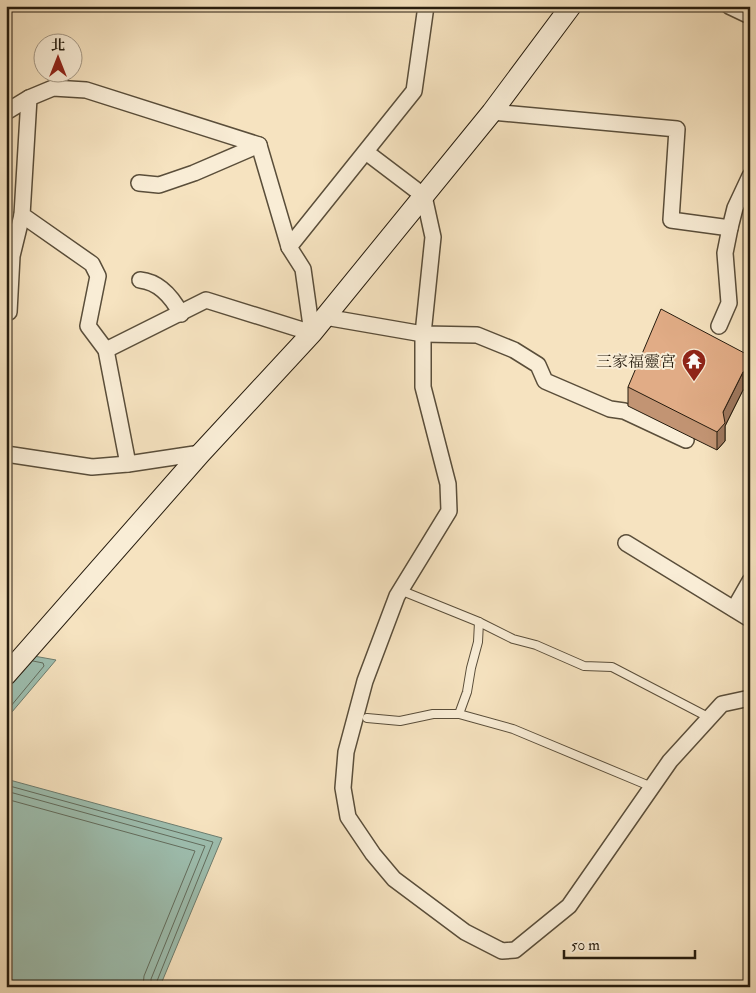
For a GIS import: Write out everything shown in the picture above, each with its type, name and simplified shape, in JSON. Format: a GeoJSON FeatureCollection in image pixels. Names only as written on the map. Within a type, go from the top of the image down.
{"type":"FeatureCollection","features":[{"type":"Feature","properties":{"kind":"main road"},"geometry":{"type":"LineString","coordinates":[[6,675],[201,453],[312,333],[492,112],[571,6]]}},
{"type":"Feature","properties":{"kind":"street"},"geometry":{"type":"LineString","coordinates":[[290,247],[414,91],[426,6]]}},
{"type":"Feature","properties":{"kind":"street"},"geometry":{"type":"LineString","coordinates":[[729,6],[750,16]]}},
{"type":"Feature","properties":{"kind":"street"},"geometry":{"type":"LineString","coordinates":[[6,112],[29,98],[53,88],[86,90],[259,146]]}},
{"type":"Feature","properties":{"kind":"street"},"geometry":{"type":"LineString","coordinates":[[9,312],[12,256],[22,215],[29,98]]}},
{"type":"Feature","properties":{"kind":"street"},"geometry":{"type":"LineString","coordinates":[[492,112],[677,129],[671,220],[730,228]]}},
{"type":"Feature","properties":{"kind":"street"},"geometry":{"type":"LineString","coordinates":[[139,183],[159,185],[259,146]]}},
{"type":"Feature","properties":{"kind":"street"},"geometry":{"type":"LineString","coordinates":[[106,350],[206,300],[312,333],[303,269],[290,247],[259,146]]}},
{"type":"Feature","properties":{"kind":"street"},"geometry":{"type":"LineString","coordinates":[[366,152],[424,196],[433,237],[423,334],[423,387],[448,484],[449,511],[400,590],[365,681],[346,752],[343,788],[348,817],[373,854],[394,879],[465,932],[502,951],[516,950],[569,906],[670,761],[722,704],[750,698]]}},
{"type":"Feature","properties":{"kind":"street"},"geometry":{"type":"LineString","coordinates":[[719,326],[729,303],[725,253],[730,228],[742,208],[750,176]]}},
{"type":"Feature","properties":{"kind":"street"},"geometry":{"type":"LineString","coordinates":[[22,215],[92,264],[98,276],[88,326],[106,350],[128,464]]}},
{"type":"Feature","properties":{"kind":"street"},"geometry":{"type":"LineString","coordinates":[[140,280],[151,281],[172,297],[181,314]]}},
{"type":"Feature","properties":{"kind":"street"},"geometry":{"type":"LineString","coordinates":[[325,317],[423,334],[477,336],[514,350],[538,365],[545,381],[610,408],[624,410],[686,440]]}},
{"type":"Feature","properties":{"kind":"street"},"geometry":{"type":"LineString","coordinates":[[6,454],[92,467],[128,464],[201,453]]}},
{"type":"Feature","properties":{"kind":"street"},"geometry":{"type":"LineString","coordinates":[[626,543],[750,618]]}},
{"type":"Feature","properties":{"kind":"street"},"geometry":{"type":"LineString","coordinates":[[734,609],[750,581]]}},
{"type":"Feature","properties":{"kind":"lane"},"geometry":{"type":"LineString","coordinates":[[400,590],[479,622],[513,639],[536,645],[584,666],[612,667],[710,718]]}},
{"type":"Feature","properties":{"kind":"lane"},"geometry":{"type":"LineString","coordinates":[[459,714],[467,692],[478,642],[479,622]]}},
{"type":"Feature","properties":{"kind":"lane"},"geometry":{"type":"LineString","coordinates":[[367,718],[400,721],[433,714],[459,714],[513,729],[652,787]]}},
{"type":"Feature","properties":{"kind":"water"},"geometry":{"type":"Polygon","coordinates":[[[6,651],[56,660],[6,719],[6,651]]]}},
{"type":"Feature","properties":{"kind":"water"},"geometry":{"type":"Polygon","coordinates":[[[6,779],[222,838],[161,984],[170,987],[6,987],[6,779]]]}},
{"type":"Feature","properties":{"kind":"building","name":"三家福靈宮"},"geometry":{"type":"Polygon","coordinates":[[[661,309],[750,356],[750,371],[743,372],[723,412],[725,423],[717,432],[628,387],[661,309]]]}},
{"type":"Feature","properties":{"kind":"place","name":"三家福靈宮"},"geometry":{"type":"Point","coordinates":[694,382]}}]}
